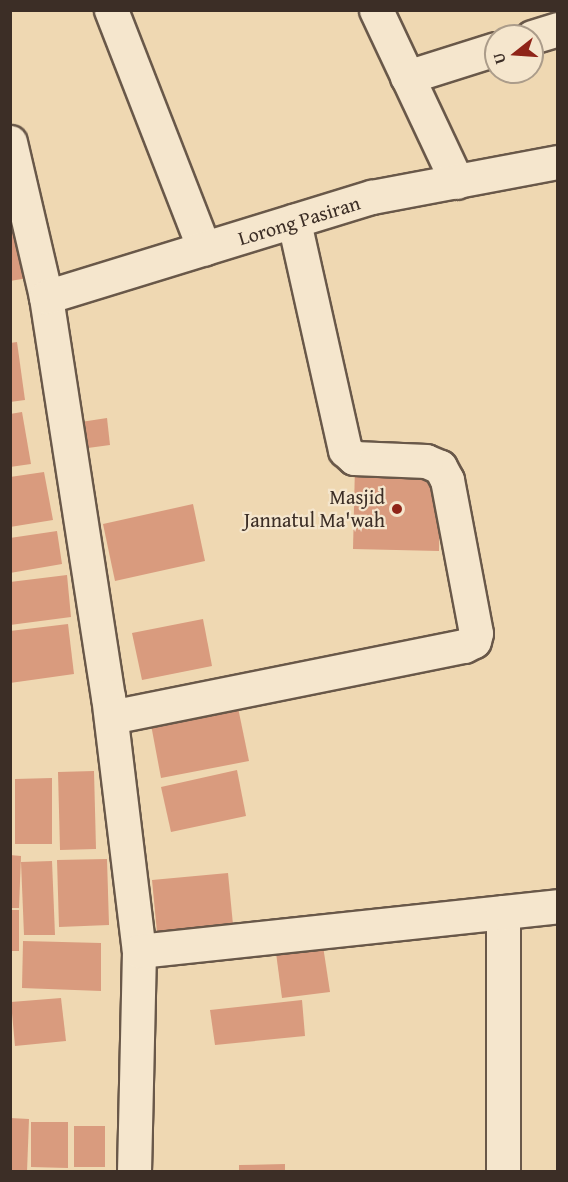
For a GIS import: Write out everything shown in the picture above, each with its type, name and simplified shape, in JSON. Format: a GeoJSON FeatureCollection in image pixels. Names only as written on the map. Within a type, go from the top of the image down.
{"type":"FeatureCollection","features":[{"type":"Feature","properties":{"kind":"street"},"geometry":{"type":"LineString","coordinates":[[111,10],[204,249]]}},
{"type":"Feature","properties":{"kind":"street"},"geometry":{"type":"LineString","coordinates":[[376,10],[457,182]]}},
{"type":"Feature","properties":{"kind":"street"},"geometry":{"type":"LineString","coordinates":[[407,77],[484,53]]}},
{"type":"Feature","properties":{"kind":"street"},"geometry":{"type":"LineString","coordinates":[[10,142],[46,297],[111,717],[139,951],[134,1172]]}},
{"type":"Feature","properties":{"kind":"street","name":"Lorong Pasiran"},"geometry":{"type":"LineString","coordinates":[[46,297],[372,197],[558,162]]}},
{"type":"Feature","properties":{"kind":"street"},"geometry":{"type":"LineString","coordinates":[[111,717],[464,646],[474,641],[476,633],[447,480],[440,467],[426,461],[354,458],[345,450],[294,221]]}},
{"type":"Feature","properties":{"kind":"street"},"geometry":{"type":"LineString","coordinates":[[139,951],[558,906]]}},
{"type":"Feature","properties":{"kind":"street"},"geometry":{"type":"LineString","coordinates":[[503,912],[503,1172]]}},
{"type":"Feature","properties":{"kind":"building"},"geometry":{"type":"Polygon","coordinates":[[[10,216],[28,278],[10,281],[10,216]]]}},
{"type":"Feature","properties":{"kind":"building"},"geometry":{"type":"Polygon","coordinates":[[[17,342],[25,400],[10,402],[10,343],[17,342]]]}},
{"type":"Feature","properties":{"kind":"building"},"geometry":{"type":"Polygon","coordinates":[[[22,412],[31,464],[10,467],[10,414],[22,412]]]}},
{"type":"Feature","properties":{"kind":"building"},"geometry":{"type":"Polygon","coordinates":[[[107,418],[110,445],[73,450],[68,424],[107,418]]]}},
{"type":"Feature","properties":{"kind":"building","name":"Masjid Jannatul Ma'wah"},"geometry":{"type":"Polygon","coordinates":[[[355,466],[440,469],[439,551],[353,549],[355,466]]]}},
{"type":"Feature","properties":{"kind":"building"},"geometry":{"type":"Polygon","coordinates":[[[44,472],[53,520],[10,527],[10,477],[44,472]]]}},
{"type":"Feature","properties":{"kind":"building"},"geometry":{"type":"Polygon","coordinates":[[[193,504],[205,561],[115,581],[103,524],[193,504]]]}},
{"type":"Feature","properties":{"kind":"building"},"geometry":{"type":"Polygon","coordinates":[[[57,531],[62,564],[10,573],[10,538],[57,531]]]}},
{"type":"Feature","properties":{"kind":"building"},"geometry":{"type":"Polygon","coordinates":[[[67,575],[71,617],[10,625],[10,582],[67,575]]]}},
{"type":"Feature","properties":{"kind":"building"},"geometry":{"type":"Polygon","coordinates":[[[203,619],[212,666],[142,680],[132,633],[203,619]]]}},
{"type":"Feature","properties":{"kind":"building"},"geometry":{"type":"Polygon","coordinates":[[[68,624],[74,674],[10,683],[10,631],[68,624]]]}},
{"type":"Feature","properties":{"kind":"building"},"geometry":{"type":"Polygon","coordinates":[[[236,698],[249,761],[161,778],[149,714],[236,698]]]}},
{"type":"Feature","properties":{"kind":"building"},"geometry":{"type":"Polygon","coordinates":[[[237,770],[246,816],[171,832],[161,787],[237,770]]]}},
{"type":"Feature","properties":{"kind":"building"},"geometry":{"type":"Polygon","coordinates":[[[94,771],[96,849],[60,850],[58,772],[94,771]]]}},
{"type":"Feature","properties":{"kind":"building"},"geometry":{"type":"Polygon","coordinates":[[[52,778],[52,844],[15,844],[15,779],[52,778]]]}},
{"type":"Feature","properties":{"kind":"building"},"geometry":{"type":"Polygon","coordinates":[[[10,855],[21,856],[19,908],[10,908],[10,855]]]}},
{"type":"Feature","properties":{"kind":"building"},"geometry":{"type":"Polygon","coordinates":[[[107,859],[109,925],[59,927],[57,860],[107,859]]]}},
{"type":"Feature","properties":{"kind":"building"},"geometry":{"type":"Polygon","coordinates":[[[52,861],[55,935],[24,935],[21,862],[52,861]]]}},
{"type":"Feature","properties":{"kind":"building"},"geometry":{"type":"Polygon","coordinates":[[[228,873],[234,935],[158,943],[152,880],[228,873]]]}},
{"type":"Feature","properties":{"kind":"building"},"geometry":{"type":"Polygon","coordinates":[[[10,910],[19,910],[19,951],[10,951],[10,910]]]}},
{"type":"Feature","properties":{"kind":"building"},"geometry":{"type":"Polygon","coordinates":[[[23,941],[101,943],[101,991],[22,988],[23,941]]]}},
{"type":"Feature","properties":{"kind":"building"},"geometry":{"type":"Polygon","coordinates":[[[323,946],[330,992],[282,998],[276,953],[323,946]]]}},
{"type":"Feature","properties":{"kind":"building"},"geometry":{"type":"Polygon","coordinates":[[[61,998],[66,1041],[15,1046],[11,1002],[61,998]]]}},
{"type":"Feature","properties":{"kind":"building"},"geometry":{"type":"Polygon","coordinates":[[[302,1000],[305,1036],[215,1045],[210,1010],[302,1000]]]}},
{"type":"Feature","properties":{"kind":"building"},"geometry":{"type":"Polygon","coordinates":[[[10,1118],[29,1119],[27,1172],[10,1172],[10,1118]]]}},
{"type":"Feature","properties":{"kind":"building"},"geometry":{"type":"Polygon","coordinates":[[[31,1122],[68,1122],[68,1168],[31,1167],[31,1122]]]}},
{"type":"Feature","properties":{"kind":"building"},"geometry":{"type":"Polygon","coordinates":[[[74,1126],[105,1126],[105,1167],[74,1167],[74,1126]]]}},
{"type":"Feature","properties":{"kind":"building"},"geometry":{"type":"Polygon","coordinates":[[[285,1164],[285,1172],[239,1172],[239,1165],[285,1164]]]}},
{"type":"Feature","properties":{"kind":"place","name":"Masjid Jannatul Ma'wah"},"geometry":{"type":"Point","coordinates":[397,509]}}]}
